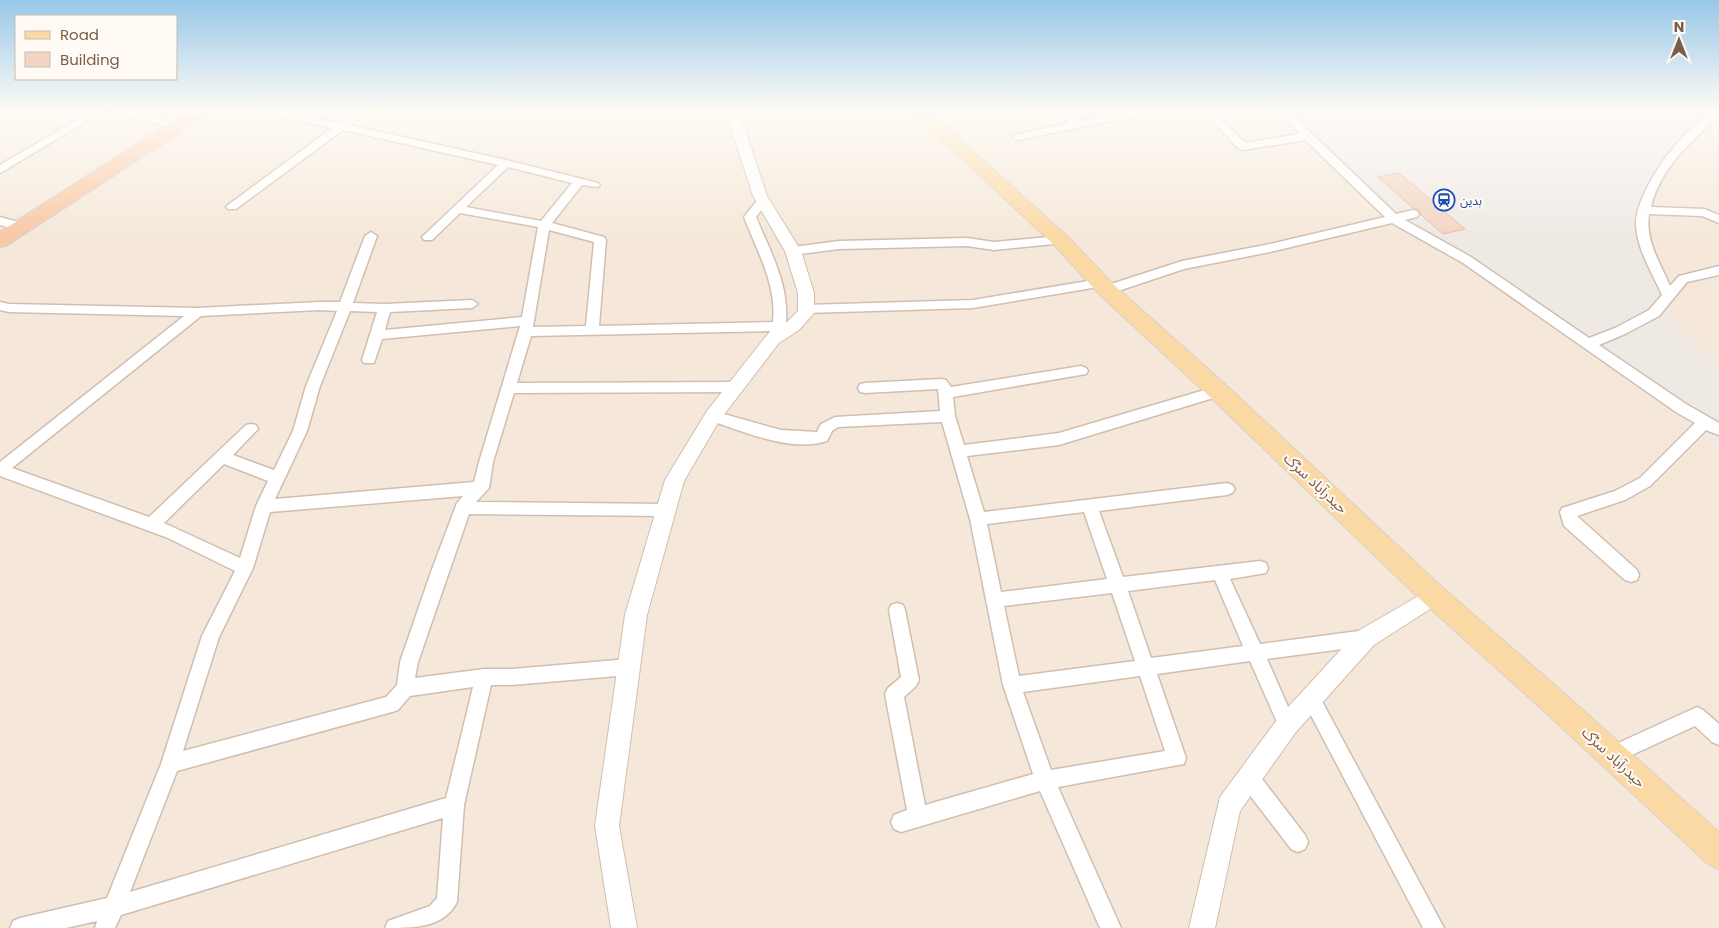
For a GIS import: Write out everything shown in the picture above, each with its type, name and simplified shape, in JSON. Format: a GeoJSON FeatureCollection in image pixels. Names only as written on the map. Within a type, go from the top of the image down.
{"type":"FeatureCollection","features":[{"type":"Feature","properties":{"kind":"highway"},"geometry":{"type":"LineString","coordinates":[[0,241],[136,152]]}},
{"type":"Feature","properties":{"kind":"main road","name":"حیدرآباد سڑک"},"geometry":{"type":"LineString","coordinates":[[963,152],[1060,240],[1104,287],[1218,391],[1434,596],[1612,755],[1719,854]]}},
{"type":"Feature","properties":{"kind":"street"},"geometry":{"type":"LineString","coordinates":[[0,170],[30,152]]}},
{"type":"Feature","properties":{"kind":"street"},"geometry":{"type":"LineString","coordinates":[[232,207],[305,152]]}},
{"type":"Feature","properties":{"kind":"street"},"geometry":{"type":"LineString","coordinates":[[458,152],[594,186]]}},
{"type":"Feature","properties":{"kind":"street"},"geometry":{"type":"LineString","coordinates":[[624,928],[607,826],[636,615],[674,480],[714,416],[736,387],[782,331],[806,313],[806,294],[792,251],[763,200],[746,152]]}},
{"type":"Feature","properties":{"kind":"street"},"geometry":{"type":"LineString","coordinates":[[1324,152],[1393,218],[1467,260],[1590,343],[1681,408],[1719,430]]}},
{"type":"Feature","properties":{"kind":"street"},"geometry":{"type":"LineString","coordinates":[[1668,295],[1644,238],[1643,210],[1657,177],[1676,152]]}},
{"type":"Feature","properties":{"kind":"street"},"geometry":{"type":"LineString","coordinates":[[428,237],[506,163]]}},
{"type":"Feature","properties":{"kind":"street"},"geometry":{"type":"LineString","coordinates":[[170,764],[392,704],[405,688],[409,662],[463,508],[465,503],[481,488],[486,462],[526,327],[544,225],[579,182]]}},
{"type":"Feature","properties":{"kind":"street"},"geometry":{"type":"LineString","coordinates":[[763,200],[750,217],[778,291],[782,331]]}},
{"type":"Feature","properties":{"kind":"street"},"geometry":{"type":"LineString","coordinates":[[457,209],[544,225],[600,240],[592,331]]}},
{"type":"Feature","properties":{"kind":"street"},"geometry":{"type":"LineString","coordinates":[[1643,210],[1704,213],[1719,220]]}},
{"type":"Feature","properties":{"kind":"street"},"geometry":{"type":"LineString","coordinates":[[806,309],[973,304],[1104,287],[1182,265],[1270,248],[1413,214]]}},
{"type":"Feature","properties":{"kind":"street"},"geometry":{"type":"LineString","coordinates":[[0,221],[21,227]]}},
{"type":"Feature","properties":{"kind":"street"},"geometry":{"type":"LineString","coordinates":[[105,928],[170,764],[211,636],[246,568],[264,506],[300,431],[313,386],[372,236]]}},
{"type":"Feature","properties":{"kind":"street"},"geometry":{"type":"LineString","coordinates":[[792,251],[839,245],[967,242],[994,246],[1060,240]]}},
{"type":"Feature","properties":{"kind":"street"},"geometry":{"type":"LineString","coordinates":[[1590,343],[1620,331],[1654,313],[1683,279],[1719,270]]}},
{"type":"Feature","properties":{"kind":"street"},"geometry":{"type":"LineString","coordinates":[[0,306],[9,308],[198,312],[319,306],[385,308],[472,304]]}},
{"type":"Feature","properties":{"kind":"street"},"geometry":{"type":"LineString","coordinates":[[369,360],[385,308]]}},
{"type":"Feature","properties":{"kind":"street"},"geometry":{"type":"LineString","coordinates":[[0,470],[198,312]]}},
{"type":"Feature","properties":{"kind":"street"},"geometry":{"type":"LineString","coordinates":[[378,335],[526,327],[592,331],[782,331]]}},
{"type":"Feature","properties":{"kind":"street"},"geometry":{"type":"LineString","coordinates":[[946,393],[1081,371]]}},
{"type":"Feature","properties":{"kind":"street"},"geometry":{"type":"LineString","coordinates":[[865,388],[941,384],[946,393],[948,416],[978,518],[1012,685],[1045,780],[1111,928]]}},
{"type":"Feature","properties":{"kind":"street"},"geometry":{"type":"LineString","coordinates":[[508,388],[736,387]]}},
{"type":"Feature","properties":{"kind":"street"},"geometry":{"type":"LineString","coordinates":[[958,451],[1058,439],[1218,391]]}},
{"type":"Feature","properties":{"kind":"street"},"geometry":{"type":"LineString","coordinates":[[714,416],[786,436],[812,438],[822,437],[826,428],[835,422],[948,416]]}},
{"type":"Feature","properties":{"kind":"street"},"geometry":{"type":"LineString","coordinates":[[1631,575],[1570,522],[1568,512],[1620,496],[1645,482],[1705,422]]}},
{"type":"Feature","properties":{"kind":"street"},"geometry":{"type":"LineString","coordinates":[[150,525],[251,429]]}},
{"type":"Feature","properties":{"kind":"street"},"geometry":{"type":"LineString","coordinates":[[222,457],[277,478]]}},
{"type":"Feature","properties":{"kind":"street"},"geometry":{"type":"LineString","coordinates":[[0,470],[174,533],[246,568]]}},
{"type":"Feature","properties":{"kind":"street"},"geometry":{"type":"LineString","coordinates":[[264,506],[481,488]]}},
{"type":"Feature","properties":{"kind":"street"},"geometry":{"type":"LineString","coordinates":[[978,518],[1226,489]]}},
{"type":"Feature","properties":{"kind":"street"},"geometry":{"type":"LineString","coordinates":[[898,610],[910,680],[894,694],[909,819],[1045,780],[1177,758],[1090,506]]}},
{"type":"Feature","properties":{"kind":"street"},"geometry":{"type":"LineString","coordinates":[[463,508],[666,510]]}},
{"type":"Feature","properties":{"kind":"street"},"geometry":{"type":"LineString","coordinates":[[995,600],[1260,568]]}},
{"type":"Feature","properties":{"kind":"street"},"geometry":{"type":"LineString","coordinates":[[1220,574],[1287,725]]}},
{"type":"Feature","properties":{"kind":"street"},"geometry":{"type":"LineString","coordinates":[[1202,928],[1229,806],[1287,725],[1366,638],[1434,596]]}},
{"type":"Feature","properties":{"kind":"street"},"geometry":{"type":"LineString","coordinates":[[1012,685],[1366,638]]}},
{"type":"Feature","properties":{"kind":"street"},"geometry":{"type":"LineString","coordinates":[[405,688],[484,677],[512,677],[629,667]]}},
{"type":"Feature","properties":{"kind":"street"},"geometry":{"type":"LineString","coordinates":[[395,928],[437,914],[447,902],[454,805],[484,677]]}},
{"type":"Feature","properties":{"kind":"street"},"geometry":{"type":"LineString","coordinates":[[1311,698],[1434,928]]}},
{"type":"Feature","properties":{"kind":"street"},"geometry":{"type":"LineString","coordinates":[[1612,755],[1697,716],[1719,736]]}},
{"type":"Feature","properties":{"kind":"street"},"geometry":{"type":"LineString","coordinates":[[1249,778],[1298,842]]}},
{"type":"Feature","properties":{"kind":"street"},"geometry":{"type":"LineString","coordinates":[[20,928],[114,907],[454,805]]}},
{"type":"Feature","properties":{"kind":"shaded area","name":"بدين"},"geometry":{"type":"Polygon","coordinates":[[[0,152],[1719,152],[1719,928],[0,928],[0,152]]]}},
{"type":"Feature","properties":{"kind":"shaded area"},"geometry":{"type":"Polygon","coordinates":[[[1335,152],[1671,152],[1658,167],[1636,205],[1635,237],[1672,319],[1719,366],[1719,447],[1668,406],[1408,221],[1335,152]]]}},
{"type":"Feature","properties":{"kind":"building"},"geometry":{"type":"Polygon","coordinates":[[[1399,173],[1465,229],[1443,234],[1421,215],[1419,210],[1413,208],[1378,177],[1399,173]]]}},
{"type":"Feature","properties":{"kind":"place","name":"بدين"},"geometry":{"type":"Point","coordinates":[1444,200]}}]}
